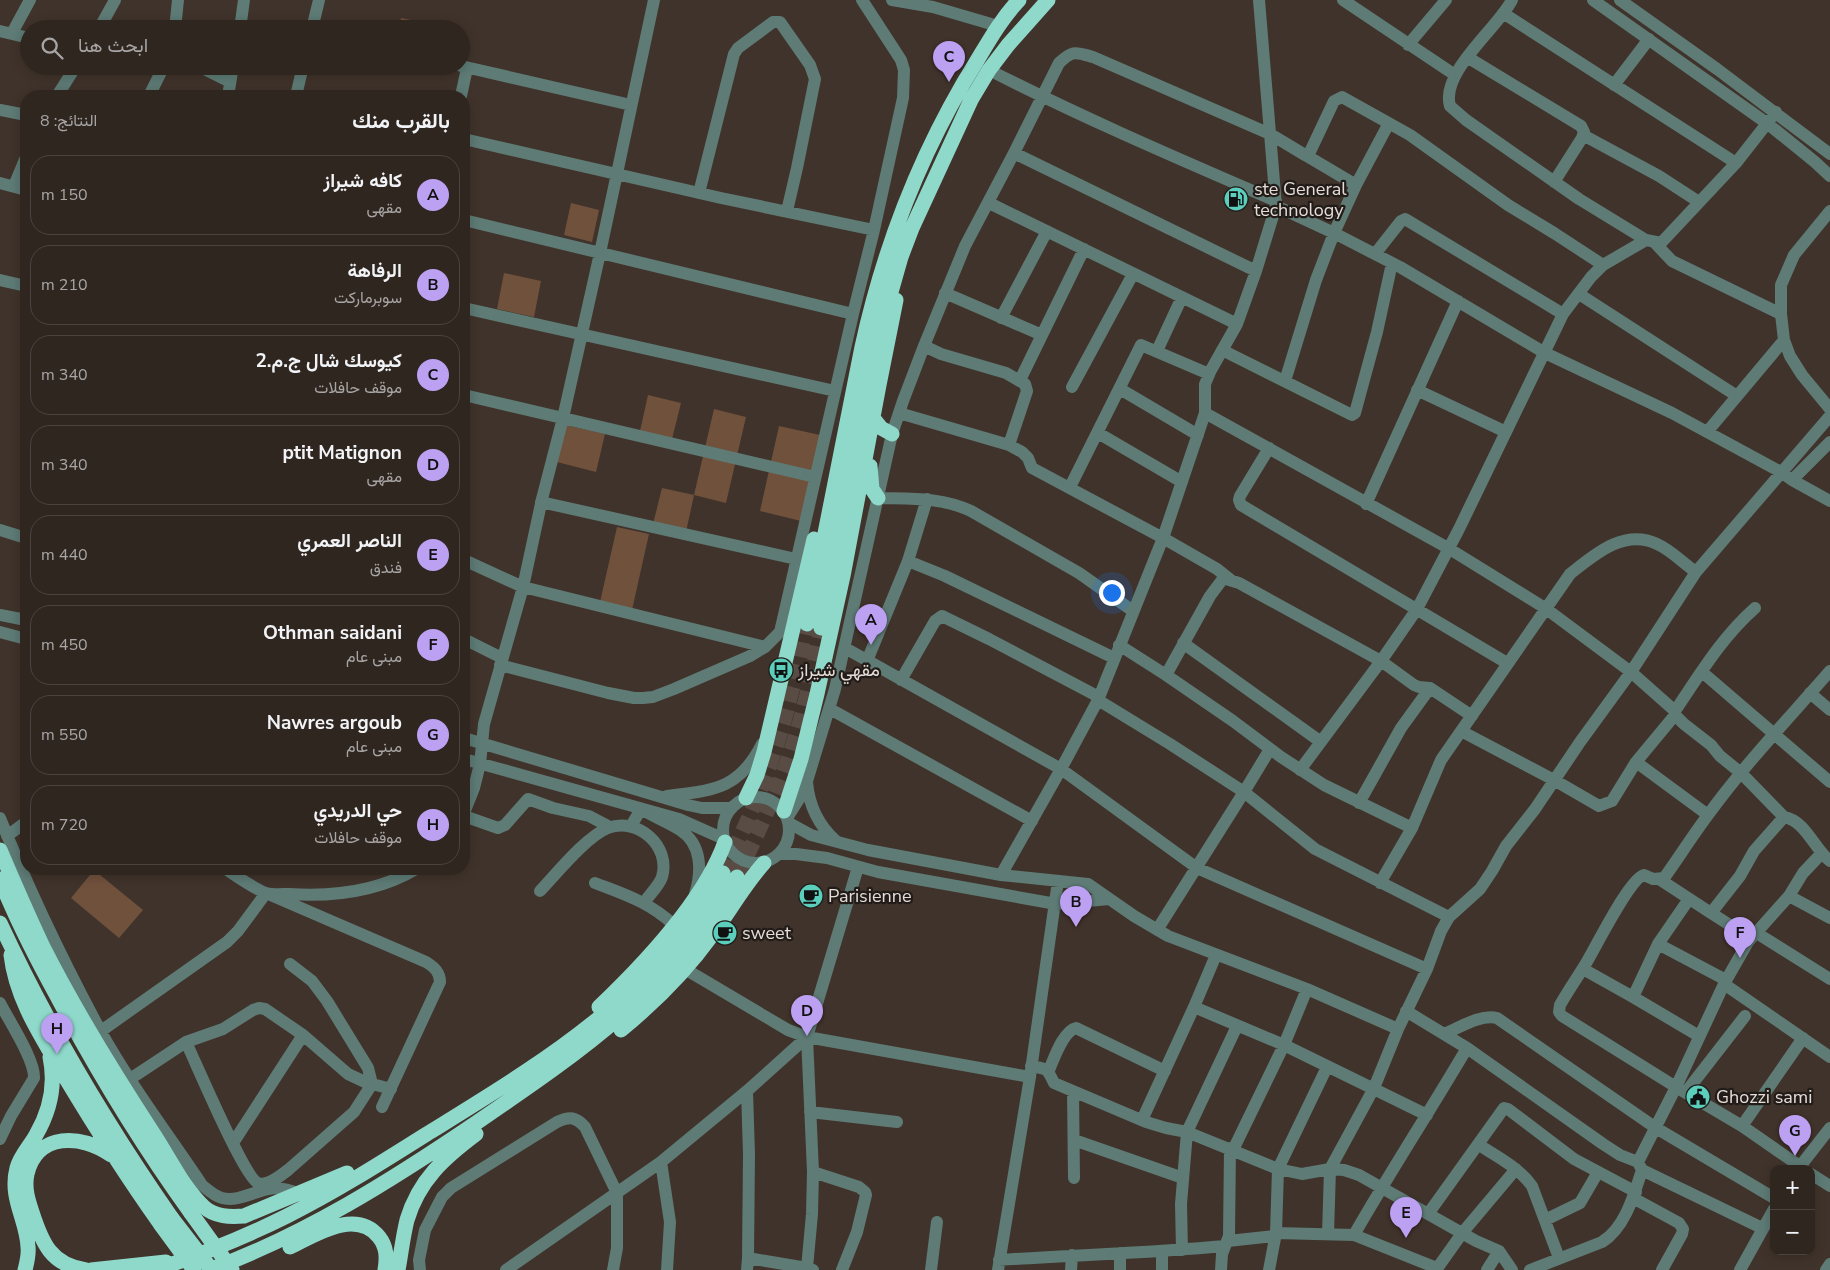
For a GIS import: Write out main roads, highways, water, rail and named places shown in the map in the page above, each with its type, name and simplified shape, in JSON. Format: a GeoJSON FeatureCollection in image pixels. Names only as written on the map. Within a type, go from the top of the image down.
{"type":"FeatureCollection","features":[{"type":"Feature","properties":{"kind":"highway"},"geometry":{"type":"LineString","coordinates":[[1019,0],[998,26],[948,108],[887,253],[868,316],[847,422],[814,626],[876,344],[901,257],[912,228],[971,100],[989,70],[1023,26],[1048,0]]}},
{"type":"Feature","properties":{"kind":"highway"},"geometry":{"type":"LineString","coordinates":[[787,817],[843,576],[897,298],[901,257]]}},
{"type":"Feature","properties":{"kind":"highway"},"geometry":{"type":"LineString","coordinates":[[873,418],[881,428],[892,434]]}},
{"type":"Feature","properties":{"kind":"highway"},"geometry":{"type":"LineString","coordinates":[[746,798],[761,764],[833,456],[847,422]]}},
{"type":"Feature","properties":{"kind":"highway"},"geometry":{"type":"LineString","coordinates":[[866,455],[871,468],[872,489],[878,498]]}},
{"type":"Feature","properties":{"kind":"highway"},"geometry":{"type":"LineString","coordinates":[[514,1078],[605,1001],[643,964],[694,899],[714,867],[725,840]]}},
{"type":"Feature","properties":{"kind":"highway"},"geometry":{"type":"LineString","coordinates":[[0,850],[26,911],[53,966],[136,1108],[197,1199],[206,1209],[218,1215],[244,1216],[384,1160]]}},
{"type":"Feature","properties":{"kind":"highway"},"geometry":{"type":"LineString","coordinates":[[560,1065],[582,1057],[612,1037],[655,1001],[713,935],[749,880],[764,863]]}},
{"type":"Feature","properties":{"kind":"highway"},"geometry":{"type":"LineString","coordinates":[[155,1270],[259,1230],[289,1215],[384,1160],[553,1054],[626,996],[646,976],[730,875],[711,918],[682,956],[656,984],[612,1024],[560,1065],[441,1146],[362,1196],[298,1232],[221,1270]]}},
{"type":"Feature","properties":{"kind":"highway"},"geometry":{"type":"LineString","coordinates":[[0,879],[32,949],[96,1068],[156,1165],[191,1213],[234,1265]]}},
{"type":"Feature","properties":{"kind":"highway"},"geometry":{"type":"LineString","coordinates":[[0,923],[52,1024],[194,1270]]}},
{"type":"Feature","properties":{"kind":"highway"},"geometry":{"type":"LineString","coordinates":[[10,944],[16,985],[45,1042],[113,1156],[166,1221],[211,1270],[266,1257],[334,1228],[352,1223],[370,1229],[383,1243],[387,1261],[385,1270]]}},
{"type":"Feature","properties":{"kind":"highway"},"geometry":{"type":"LineString","coordinates":[[25,1270],[28,1247],[27,1235],[18,1210],[15,1179],[22,1157],[42,1124],[52,1094],[52,1067],[45,1042]]}},
{"type":"Feature","properties":{"kind":"highway"},"geometry":{"type":"LineString","coordinates":[[398,1270],[407,1221],[416,1198],[428,1178],[444,1160],[504,1112],[534,1082]]}},
{"type":"Feature","properties":{"kind":"highway"},"geometry":{"type":"LineString","coordinates":[[86,1270],[77,1269],[62,1262],[42,1241],[28,1199],[26,1187],[27,1174],[31,1163],[38,1153],[48,1145],[59,1140],[88,1142],[102,1148],[113,1156]]}},
{"type":"Feature","properties":{"kind":"highway"},"geometry":{"type":"LineString","coordinates":[[91,1270],[156,1263],[177,1263]]}},
{"type":"Feature","properties":{"kind":"tunnel"},"geometry":{"type":"LineString","coordinates":[[723,873],[756,802],[770,765],[789,702],[807,624]]}},
{"type":"Feature","properties":{"kind":"tunnel"},"geometry":{"type":"LineString","coordinates":[[737,877],[770,804],[792,747],[805,703],[821,628]]}},
{"type":"Feature","properties":{"kind":"place","name":"كيوسك شال ج.م.2"},"geometry":{"type":"Point","coordinates":[949,82]}},
{"type":"Feature","properties":{"kind":"place","name":"ste General technology"},"geometry":{"type":"Point","coordinates":[1236,199]}},
{"type":"Feature","properties":{"kind":"place","name":"کافه شيراز"},"geometry":{"type":"Point","coordinates":[871,645]}},
{"type":"Feature","properties":{"kind":"place","name":"مقهي شيراز"},"geometry":{"type":"Point","coordinates":[781,670]}},
{"type":"Feature","properties":{"kind":"place","name":"Parisienne"},"geometry":{"type":"Point","coordinates":[811,896]}},
{"type":"Feature","properties":{"kind":"place","name":"الرفاهة"},"geometry":{"type":"Point","coordinates":[1076,927]}},
{"type":"Feature","properties":{"kind":"place","name":"sweet"},"geometry":{"type":"Point","coordinates":[725,933]}},
{"type":"Feature","properties":{"kind":"place","name":"Othman saidani"},"geometry":{"type":"Point","coordinates":[1740,958]}},
{"type":"Feature","properties":{"kind":"place","name":"ptit Matignon"},"geometry":{"type":"Point","coordinates":[807,1036]}},
{"type":"Feature","properties":{"kind":"place","name":"حي الدريدي"},"geometry":{"type":"Point","coordinates":[57,1054]}},
{"type":"Feature","properties":{"kind":"place","name":"Ghozzi sami"},"geometry":{"type":"Point","coordinates":[1698,1097]}},
{"type":"Feature","properties":{"kind":"place","name":"Nawres argoub"},"geometry":{"type":"Point","coordinates":[1795,1156]}},
{"type":"Feature","properties":{"kind":"place","name":"الناصر العمري"},"geometry":{"type":"Point","coordinates":[1406,1238]}}]}
